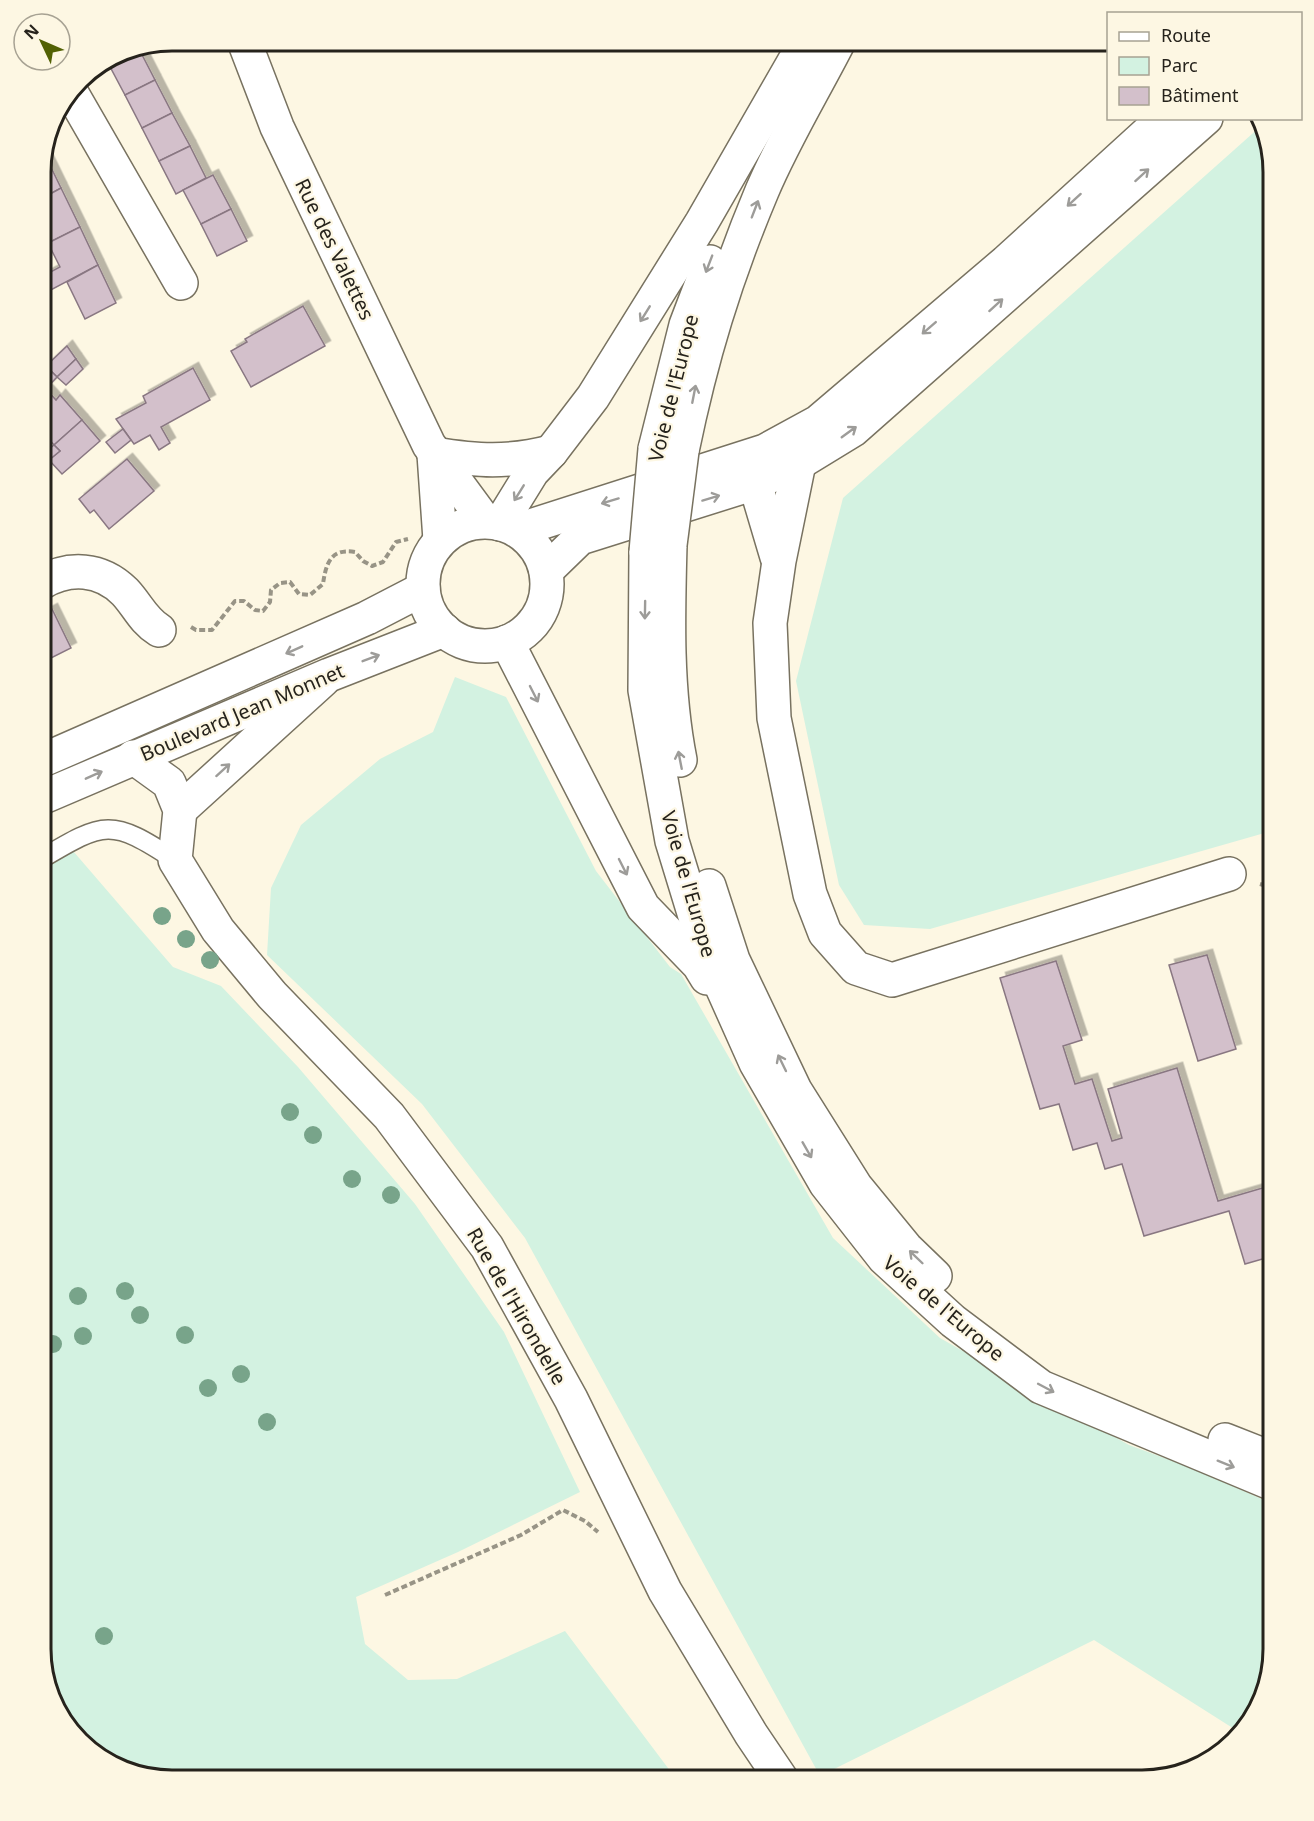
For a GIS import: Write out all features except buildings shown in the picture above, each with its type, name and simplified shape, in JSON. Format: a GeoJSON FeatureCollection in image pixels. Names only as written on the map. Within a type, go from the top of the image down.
{"type":"FeatureCollection","features":[{"type":"Feature","properties":{"kind":"main road","name":"Rue des Valettes"},"geometry":{"type":"LineString","coordinates":[[248,51],[277,127],[434,454],[501,525]]}},
{"type":"Feature","properties":{"kind":"main road"},"geometry":{"type":"LineString","coordinates":[[501,525],[532,471],[551,452],[593,397],[702,222],[800,51]]}},
{"type":"Feature","properties":{"kind":"main road","name":"Voie de l'Europe"},"geometry":{"type":"LineString","coordinates":[[810,51],[734,201],[686,325],[669,450],[645,690],[672,842],[705,949],[756,1063],[826,1184],[884,1258],[953,1321],[1041,1387],[1263,1479]]}},
{"type":"Feature","properties":{"kind":"main road","name":"Voie de l'Europe"},"geometry":{"type":"LineString","coordinates":[[669,450],[698,372],[717,305],[763,189],[834,51]]}},
{"type":"Feature","properties":{"kind":"main road"},"geometry":{"type":"LineString","coordinates":[[75,99],[181,283]]}},
{"type":"Feature","properties":{"kind":"main road"},"geometry":{"type":"LineString","coordinates":[[546,571],[580,538],[755,483],[783,452],[846,401],[1162,120]]}},
{"type":"Feature","properties":{"kind":"main road"},"geometry":{"type":"LineString","coordinates":[[501,525],[532,543],[546,571],[547,588],[543,605],[535,621],[523,634],[507,642],[487,646],[466,643],[444,630],[426,606],[423,589],[424,572],[430,555],[426,539],[469,524],[501,525],[783,452],[853,430],[1204,120]]}},
{"type":"Feature","properties":{"kind":"main road"},"geometry":{"type":"LineString","coordinates":[[434,454],[482,461],[508,461],[551,452]]}},
{"type":"Feature","properties":{"kind":"main road"},"geometry":{"type":"LineString","coordinates":[[783,452],[778,561],[770,623],[774,718],[810,894],[825,933],[856,968],[892,980],[1229,874]]}},
{"type":"Feature","properties":{"kind":"main road","name":"Rue des Valettes"},"geometry":{"type":"LineString","coordinates":[[426,539],[434,454]]}},
{"type":"Feature","properties":{"kind":"main road"},"geometry":{"type":"LineString","coordinates":[[755,483],[778,561]]}},
{"type":"Feature","properties":{"kind":"main road","name":"Voie de l'Europe"},"geometry":{"type":"LineString","coordinates":[[658,548],[674,730],[697,851],[733,960],[795,1090],[856,1186],[906,1248],[973,1312],[1041,1362],[1109,1396],[1263,1455]]}},
{"type":"Feature","properties":{"kind":"main road"},"geometry":{"type":"LineString","coordinates":[[51,577],[57,573],[78,570],[102,577],[124,591],[145,621],[159,630]]}},
{"type":"Feature","properties":{"kind":"main road"},"geometry":{"type":"LineString","coordinates":[[51,757],[367,618],[423,589]]}},
{"type":"Feature","properties":{"kind":"main road","name":"Boulevard Jean Monnet"},"geometry":{"type":"LineString","coordinates":[[51,794],[329,675],[444,630]]}},
{"type":"Feature","properties":{"kind":"main road"},"geometry":{"type":"LineString","coordinates":[[507,642],[643,908],[699,965],[756,1063]]}},
{"type":"Feature","properties":{"kind":"main road"},"geometry":{"type":"LineString","coordinates":[[180,810],[329,675]]}},
{"type":"Feature","properties":{"kind":"main road"},"geometry":{"type":"LineString","coordinates":[[133,758],[169,783],[180,810],[175,860]]}},
{"type":"Feature","properties":{"kind":"main road","name":"Rue de l'Hirondelle"},"geometry":{"type":"LineString","coordinates":[[175,860],[218,930],[272,995],[389,1116],[487,1247],[571,1399],[665,1591],[775,1770]]}},
{"type":"Feature","properties":{"kind":"lane"},"geometry":{"type":"LineString","coordinates":[[51,853],[83,834],[102,829],[137,836],[175,860]]}},
{"type":"Feature","properties":{"kind":"path"},"geometry":{"type":"LineString","coordinates":[[159,630],[184,622],[196,630],[212,630],[235,601],[244,601],[255,610],[264,611],[270,602],[271,590],[280,583],[290,582],[299,594],[310,595],[323,584],[325,565],[333,555],[342,550],[355,552],[372,566],[383,562],[396,542],[426,539]]}},
{"type":"Feature","properties":{"kind":"path"},"geometry":{"type":"LineString","coordinates":[[385,1595],[521,1535],[563,1510],[585,1521],[603,1537]]}},
{"type":"Feature","properties":{"kind":"green space"},"geometry":{"type":"Polygon","coordinates":[[[1256,131],[1262,156],[1263,172],[1263,833],[930,929],[864,925],[839,885],[796,681],[843,498],[1256,131]]]}},
{"type":"Feature","properties":{"kind":"green space"},"geometry":{"type":"Polygon","coordinates":[[[455,677],[506,697],[596,871],[670,967],[681,974],[833,1238],[940,1338],[1129,1445],[1189,1467],[1263,1500],[1262,1665],[1254,1695],[1233,1728],[1094,1640],[832,1770],[817,1770],[525,1238],[422,1104],[267,955],[271,888],[301,825],[380,759],[433,732],[455,677]]]}},
{"type":"Feature","properties":{"kind":"green space"},"geometry":{"type":"Polygon","coordinates":[[[61,837],[173,967],[221,986],[298,1067],[415,1204],[504,1332],[580,1492],[458,1552],[356,1597],[365,1644],[408,1680],[457,1679],[565,1631],[669,1770],[164,1770],[141,1766],[112,1754],[86,1735],[76,1723],[60,1695],[52,1665],[51,1649],[51,842],[61,837]]]}}]}
